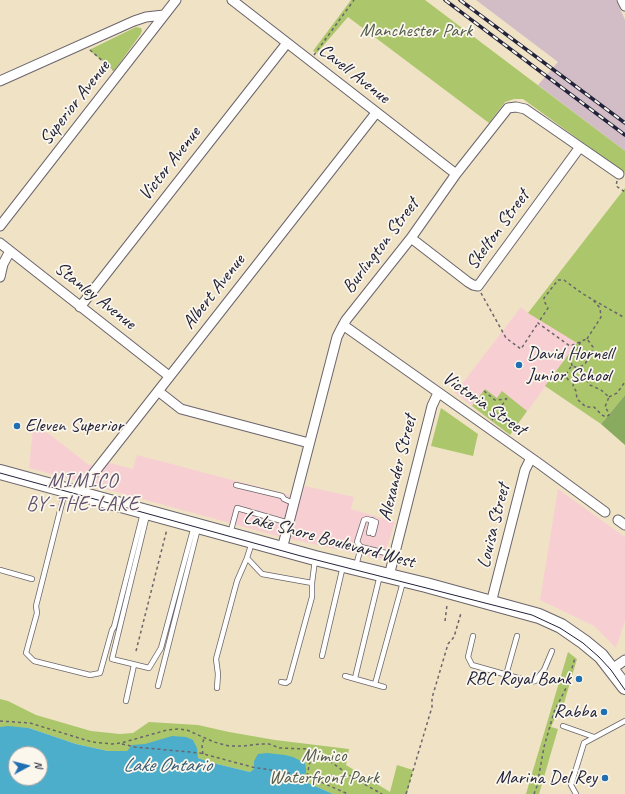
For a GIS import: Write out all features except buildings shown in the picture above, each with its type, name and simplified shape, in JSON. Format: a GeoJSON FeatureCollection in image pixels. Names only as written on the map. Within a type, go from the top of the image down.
{"type":"FeatureCollection","features":[{"type":"Feature","properties":{"kind":"main road","name":"Lake Shore Boulevard West"},"geometry":{"type":"LineString","coordinates":[[0,472],[315,558],[539,616],[561,626],[601,656],[625,687]]}},
{"type":"Feature","properties":{"kind":"street","name":"Superior Avenue"},"geometry":{"type":"LineString","coordinates":[[0,226],[176,0]]}},
{"type":"Feature","properties":{"kind":"street","name":"Cavell Avenue"},"geometry":{"type":"LineString","coordinates":[[232,0],[456,174]]}},
{"type":"Feature","properties":{"kind":"street"},"geometry":{"type":"LineString","coordinates":[[622,0],[625,6]]}},
{"type":"Feature","properties":{"kind":"street"},"geometry":{"type":"LineString","coordinates":[[0,81],[140,19],[164,15]]}},
{"type":"Feature","properties":{"kind":"street","name":"Victor Avenue"},"geometry":{"type":"LineString","coordinates":[[80,307],[287,43]]}},
{"type":"Feature","properties":{"kind":"street","name":"Burlington Street"},"geometry":{"type":"LineString","coordinates":[[282,549],[337,337],[343,325],[411,238],[456,174],[508,108],[516,107],[525,109],[619,174]]}},
{"type":"Feature","properties":{"kind":"street","name":"Albert Avenue"},"geometry":{"type":"LineString","coordinates":[[81,494],[90,478],[376,113]]}},
{"type":"Feature","properties":{"kind":"street","name":"Skelton Street"},"geometry":{"type":"LineString","coordinates":[[411,238],[468,282],[478,286],[580,147]]}},
{"type":"Feature","properties":{"kind":"street","name":"Stanley Avenue"},"geometry":{"type":"LineString","coordinates":[[0,243],[169,376]]}},
{"type":"Feature","properties":{"kind":"street"},"geometry":{"type":"LineString","coordinates":[[0,277],[3,264],[10,251]]}},
{"type":"Feature","properties":{"kind":"street","name":"Victoria Street"},"geometry":{"type":"LineString","coordinates":[[343,325],[605,512]]}},
{"type":"Feature","properties":{"kind":"street"},"geometry":{"type":"LineString","coordinates":[[158,391],[181,409],[309,443]]}},
{"type":"Feature","properties":{"kind":"street","name":"Alexander Street"},"geometry":{"type":"LineString","coordinates":[[384,575],[394,555],[432,406],[438,393]]}},
{"type":"Feature","properties":{"kind":"street","name":"Louisa Street"},"geometry":{"type":"LineString","coordinates":[[492,603],[525,470],[531,458]]}},
{"type":"Feature","properties":{"kind":"street"},"geometry":{"type":"LineString","coordinates":[[612,669],[625,660]]}},
{"type":"Feature","properties":{"kind":"lane"},"geometry":{"type":"LineString","coordinates":[[236,485],[282,496],[284,499],[293,503]]}},
{"type":"Feature","properties":{"kind":"lane"},"geometry":{"type":"LineString","coordinates":[[65,490],[36,606],[36,613],[27,654],[34,661],[85,674],[91,675],[100,673],[146,511]]}},
{"type":"Feature","properties":{"kind":"lane"},"geometry":{"type":"LineString","coordinates":[[230,534],[237,508],[289,523]]}},
{"type":"Feature","properties":{"kind":"lane"},"geometry":{"type":"LineString","coordinates":[[146,511],[112,659],[149,668],[161,648],[197,525]]}},
{"type":"Feature","properties":{"kind":"lane"},"geometry":{"type":"LineString","coordinates":[[371,534],[376,522],[365,519],[362,522],[357,542],[394,555]]}},
{"type":"Feature","properties":{"kind":"lane"},"geometry":{"type":"LineString","coordinates":[[158,686],[197,525]]}},
{"type":"Feature","properties":{"kind":"lane"},"geometry":{"type":"LineString","coordinates":[[217,688],[218,674],[216,659],[237,581],[247,558],[252,540]]}},
{"type":"Feature","properties":{"kind":"lane"},"geometry":{"type":"LineString","coordinates":[[322,656],[350,566],[367,546]]}},
{"type":"Feature","properties":{"kind":"lane"},"geometry":{"type":"LineString","coordinates":[[247,558],[262,574],[312,584]]}},
{"type":"Feature","properties":{"kind":"lane"},"geometry":{"type":"LineString","coordinates":[[281,682],[286,683],[290,681],[312,597],[315,558]]}},
{"type":"Feature","properties":{"kind":"lane"},"geometry":{"type":"LineString","coordinates":[[0,570],[32,579]]}},
{"type":"Feature","properties":{"kind":"lane"},"geometry":{"type":"LineString","coordinates":[[355,678],[384,575]]}},
{"type":"Feature","properties":{"kind":"lane"},"geometry":{"type":"LineString","coordinates":[[375,684],[404,580]]}},
{"type":"Feature","properties":{"kind":"lane"},"geometry":{"type":"LineString","coordinates":[[473,636],[468,657],[472,665],[532,682],[535,681],[544,670],[552,651]]}},
{"type":"Feature","properties":{"kind":"lane"},"geometry":{"type":"LineString","coordinates":[[506,675],[517,636]]}},
{"type":"Feature","properties":{"kind":"lane"},"geometry":{"type":"LineString","coordinates":[[126,701],[134,665]]}},
{"type":"Feature","properties":{"kind":"lane"},"geometry":{"type":"LineString","coordinates":[[345,676],[384,687]]}},
{"type":"Feature","properties":{"kind":"lane"},"geometry":{"type":"LineString","coordinates":[[576,794],[571,785],[584,743],[625,721]]}},
{"type":"Feature","properties":{"kind":"lane"},"geometry":{"type":"LineString","coordinates":[[563,726],[594,737]]}},
{"type":"Feature","properties":{"kind":"path"},"geometry":{"type":"LineString","coordinates":[[310,60],[354,0]]}},
{"type":"Feature","properties":{"kind":"path"},"geometry":{"type":"LineString","coordinates":[[82,44],[118,74]]}},
{"type":"Feature","properties":{"kind":"path"},"geometry":{"type":"LineString","coordinates":[[619,174],[616,186],[625,192]]}},
{"type":"Feature","properties":{"kind":"path"},"geometry":{"type":"LineString","coordinates":[[478,286],[506,338],[521,349],[548,308],[544,298],[558,280],[564,280],[592,299],[625,318]]}},
{"type":"Feature","properties":{"kind":"path"},"geometry":{"type":"LineString","coordinates":[[538,323],[570,346],[580,342],[583,339],[587,339],[600,319],[601,314],[600,308],[592,299]]}},
{"type":"Feature","properties":{"kind":"path"},"geometry":{"type":"LineString","coordinates":[[578,368],[586,362],[592,352],[593,347],[587,339]]}},
{"type":"Feature","properties":{"kind":"path"},"geometry":{"type":"LineString","coordinates":[[574,382],[568,380],[566,376],[572,366],[572,357],[580,342]]}},
{"type":"Feature","properties":{"kind":"path"},"geometry":{"type":"LineString","coordinates":[[572,366],[578,368],[590,385],[601,390],[609,397]]}},
{"type":"Feature","properties":{"kind":"path"},"geometry":{"type":"LineString","coordinates":[[583,375],[574,382],[573,387],[576,391],[577,399],[586,407],[594,406],[598,413],[605,416],[609,414],[605,407],[609,397],[617,393],[625,382]]}},
{"type":"Feature","properties":{"kind":"path"},"geometry":{"type":"LineString","coordinates":[[484,391],[495,400],[506,399],[487,427]]}},
{"type":"Feature","properties":{"kind":"path"},"geometry":{"type":"LineString","coordinates":[[136,651],[167,527]]}},
{"type":"Feature","properties":{"kind":"path"},"geometry":{"type":"LineString","coordinates":[[445,621],[447,606]]}},
{"type":"Feature","properties":{"kind":"path"},"geometry":{"type":"LineString","coordinates":[[406,794],[432,707],[432,698],[448,644],[454,637],[461,613]]}},
{"type":"Feature","properties":{"kind":"path"},"geometry":{"type":"LineString","coordinates":[[534,794],[554,712],[566,688],[575,658]]}},
{"type":"Feature","properties":{"kind":"path"},"geometry":{"type":"LineString","coordinates":[[0,721],[37,725],[92,742],[112,744],[121,743],[167,730],[187,730],[204,738],[229,746],[268,744],[280,748],[312,751],[322,755],[355,778],[382,794]]}},
{"type":"Feature","properties":{"kind":"path"},"geometry":{"type":"LineString","coordinates":[[203,754],[202,746],[204,738]]}},
{"type":"Feature","properties":{"kind":"path"},"geometry":{"type":"LineString","coordinates":[[121,743],[129,746],[203,754],[252,767],[307,776],[348,794]]}},
{"type":"Feature","properties":{"kind":"path"},"geometry":{"type":"LineString","coordinates":[[307,776],[312,751]]}},
{"type":"Feature","properties":{"kind":"shaded area"},"geometry":{"type":"Polygon","coordinates":[[[476,0],[616,0],[625,20],[625,151],[538,85],[558,62],[476,0]]]}},
{"type":"Feature","properties":{"kind":"shaded area","name":"David Hornell Junior School"},"geometry":{"type":"Polygon","coordinates":[[[521,307],[528,313],[577,343],[510,435],[455,393],[521,307]]]}},
{"type":"Feature","properties":{"kind":"shaded area"},"geometry":{"type":"Polygon","coordinates":[[[33,429],[48,433],[89,465],[110,463],[133,469],[137,455],[301,498],[305,486],[354,497],[351,509],[395,522],[384,556],[380,559],[277,536],[29,468],[33,429]]]}},
{"type":"Feature","properties":{"kind":"shaded area"},"geometry":{"type":"Polygon","coordinates":[[[558,489],[625,537],[625,621],[616,648],[594,626],[540,600],[558,489]]]}},
{"type":"Feature","properties":{"kind":"green space","name":"Manchester Park"},"geometry":{"type":"Polygon","coordinates":[[[351,0],[425,0],[625,151],[625,173],[523,99],[514,99],[505,102],[489,123],[348,17],[317,53],[313,51],[351,0]]]}},
{"type":"Feature","properties":{"kind":"green space"},"geometry":{"type":"Polygon","coordinates":[[[136,27],[141,28],[142,31],[140,35],[114,71],[89,50],[136,27]]]}},
{"type":"Feature","properties":{"kind":"green space"},"geometry":{"type":"Polygon","coordinates":[[[625,188],[625,395],[601,424],[545,386],[577,343],[528,313],[625,188]]]}},
{"type":"Feature","properties":{"kind":"green space"},"geometry":{"type":"Polygon","coordinates":[[[485,389],[497,398],[502,391],[527,411],[510,435],[472,406],[485,389]]]}},
{"type":"Feature","properties":{"kind":"green space"},"geometry":{"type":"Polygon","coordinates":[[[625,395],[625,445],[601,424],[625,395]]]}},
{"type":"Feature","properties":{"kind":"green space"},"geometry":{"type":"Polygon","coordinates":[[[441,408],[478,434],[473,456],[431,446],[441,408]]]}},
{"type":"Feature","properties":{"kind":"green space"},"geometry":{"type":"Polygon","coordinates":[[[568,652],[577,659],[560,717],[556,716],[551,727],[558,729],[539,794],[526,794],[568,652]]]}},
{"type":"Feature","properties":{"kind":"green space","name":"Mimico Waterfront Park"},"geometry":{"type":"Polygon","coordinates":[[[0,699],[8,701],[36,715],[91,731],[120,734],[133,733],[149,722],[198,725],[275,740],[349,749],[346,765],[390,792],[397,765],[413,770],[407,794],[333,794],[306,782],[304,779],[255,769],[250,772],[209,762],[198,758],[197,755],[130,749],[127,751],[108,751],[76,744],[29,728],[0,727],[0,699]]]}},
{"type":"Feature","properties":{"kind":"water","name":"Lake Ontario"},"geometry":{"type":"Polygon","coordinates":[[[8,726],[29,728],[76,744],[108,751],[127,751],[132,745],[145,744],[172,736],[186,737],[193,740],[197,748],[198,758],[250,772],[254,769],[254,761],[258,754],[267,753],[285,755],[305,763],[306,773],[303,775],[306,782],[333,794],[0,794],[0,727],[8,726]]]}},
{"type":"Feature","properties":{"kind":"tram line"},"geometry":{"type":"LineString","coordinates":[[0,473],[301,556],[532,615],[560,628],[583,643],[611,670],[625,690]]}},
{"type":"Feature","properties":{"kind":"railway"},"geometry":{"type":"LineString","coordinates":[[445,0],[625,135]]}},
{"type":"Feature","properties":{"kind":"railway"},"geometry":{"type":"LineString","coordinates":[[460,0],[625,123]]}},
{"type":"Feature","properties":{"kind":"place","name":"David Hornell Junior School"},"geometry":{"type":"Point","coordinates":[519,365]}},
{"type":"Feature","properties":{"kind":"place","name":"Eleven Superior"},"geometry":{"type":"Point","coordinates":[17,426]}},
{"type":"Feature","properties":{"kind":"place","name":"RBC Royal Bank"},"geometry":{"type":"Point","coordinates":[579,679]}},
{"type":"Feature","properties":{"kind":"place","name":"Rabba"},"geometry":{"type":"Point","coordinates":[604,712]}},
{"type":"Feature","properties":{"kind":"place","name":"Marina Del Rey"},"geometry":{"type":"Point","coordinates":[605,778]}},
{"type":"Feature","properties":{"kind":"district","name":"MIMICO BY-THE-LAKE"},"geometry":{"type":"Point","coordinates":[83,494]}}]}
